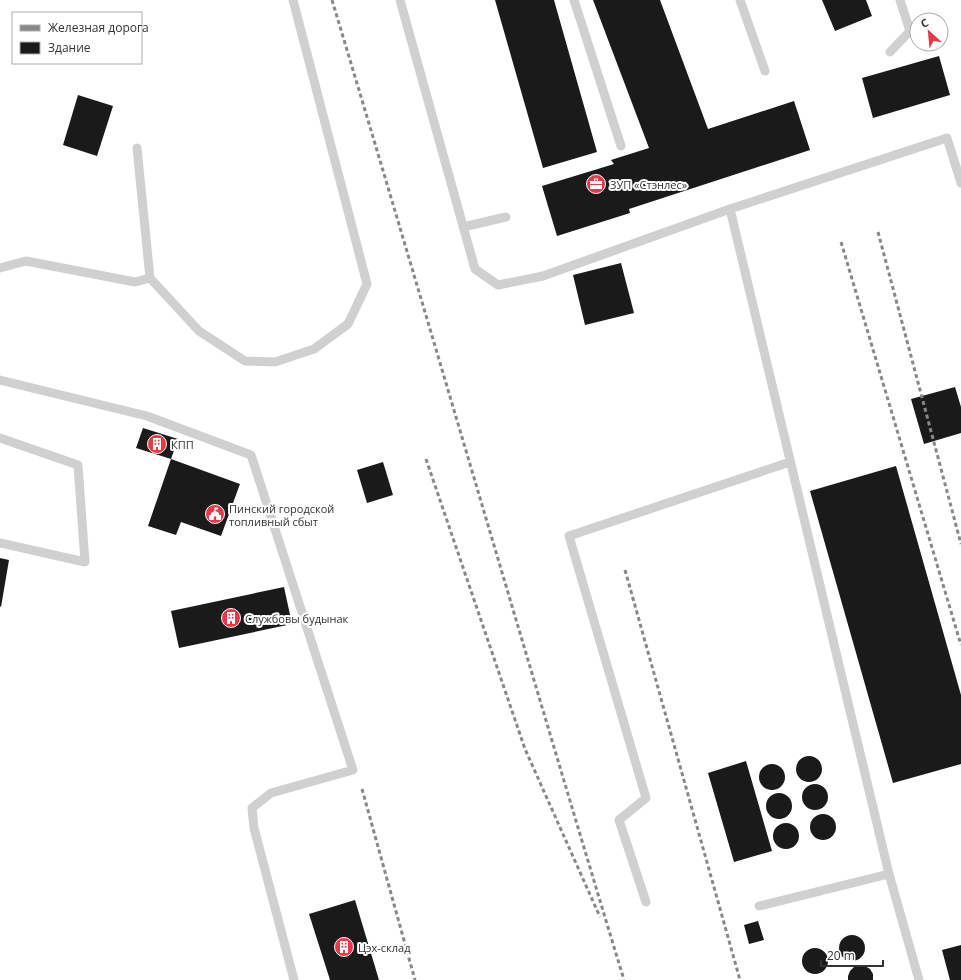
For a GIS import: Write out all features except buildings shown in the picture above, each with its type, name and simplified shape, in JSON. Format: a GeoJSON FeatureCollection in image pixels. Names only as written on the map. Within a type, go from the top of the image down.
{"type":"FeatureCollection","features":[{"type":"Feature","properties":{"kind":"lane"},"geometry":{"type":"LineString","coordinates":[[137,148],[150,278],[199,331],[245,361],[275,362],[314,349],[348,324],[367,284],[293,0]]}},
{"type":"Feature","properties":{"kind":"lane"},"geometry":{"type":"LineString","coordinates":[[400,0],[474,269],[498,285],[543,276],[730,209],[947,138],[961,183]]}},
{"type":"Feature","properties":{"kind":"lane"},"geometry":{"type":"LineString","coordinates":[[574,0],[621,146]]}},
{"type":"Feature","properties":{"kind":"lane"},"geometry":{"type":"LineString","coordinates":[[740,0],[765,71]]}},
{"type":"Feature","properties":{"kind":"lane"},"geometry":{"type":"LineString","coordinates":[[890,52],[910,31],[900,0]]}},
{"type":"Feature","properties":{"kind":"lane"},"geometry":{"type":"LineString","coordinates":[[730,209],[889,874],[919,980]]}},
{"type":"Feature","properties":{"kind":"lane"},"geometry":{"type":"LineString","coordinates":[[463,227],[506,217]]}},
{"type":"Feature","properties":{"kind":"lane"},"geometry":{"type":"LineString","coordinates":[[0,268],[26,260],[135,282],[150,278]]}},
{"type":"Feature","properties":{"kind":"lane"},"geometry":{"type":"LineString","coordinates":[[0,380],[147,416],[251,454],[353,770],[271,793],[252,808],[254,828],[294,980]]}},
{"type":"Feature","properties":{"kind":"lane"},"geometry":{"type":"LineString","coordinates":[[0,438],[78,465],[85,562],[0,543]]}},
{"type":"Feature","properties":{"kind":"lane"},"geometry":{"type":"LineString","coordinates":[[646,902],[619,820],[646,798],[569,536],[790,462]]}},
{"type":"Feature","properties":{"kind":"lane"},"geometry":{"type":"LineString","coordinates":[[759,906],[889,874]]}},
{"type":"Feature","properties":{"kind":"railway"},"geometry":{"type":"LineString","coordinates":[[332,0],[624,980]]}},
{"type":"Feature","properties":{"kind":"railway"},"geometry":{"type":"LineString","coordinates":[[878,232],[961,544]]}},
{"type":"Feature","properties":{"kind":"railway"},"geometry":{"type":"LineString","coordinates":[[841,242],[961,645]]}},
{"type":"Feature","properties":{"kind":"railway"},"geometry":{"type":"LineString","coordinates":[[426,459],[525,749],[600,917]]}},
{"type":"Feature","properties":{"kind":"railway"},"geometry":{"type":"LineString","coordinates":[[625,570],[740,980]]}},
{"type":"Feature","properties":{"kind":"railway"},"geometry":{"type":"LineString","coordinates":[[362,789],[415,980]]}},
{"type":"Feature","properties":{"kind":"place","name":"ЗУП «Стэнлес»"},"geometry":{"type":"Point","coordinates":[596,184]}},
{"type":"Feature","properties":{"kind":"place","name":"КПП"},"geometry":{"type":"Point","coordinates":[157,444]}},
{"type":"Feature","properties":{"kind":"place","name":"Пинский городской топливный сбыт"},"geometry":{"type":"Point","coordinates":[215,514]}},
{"type":"Feature","properties":{"kind":"place","name":"Службовы будынак"},"geometry":{"type":"Point","coordinates":[231,618]}},
{"type":"Feature","properties":{"kind":"place","name":"Цэх-склад"},"geometry":{"type":"Point","coordinates":[344,947]}}]}
